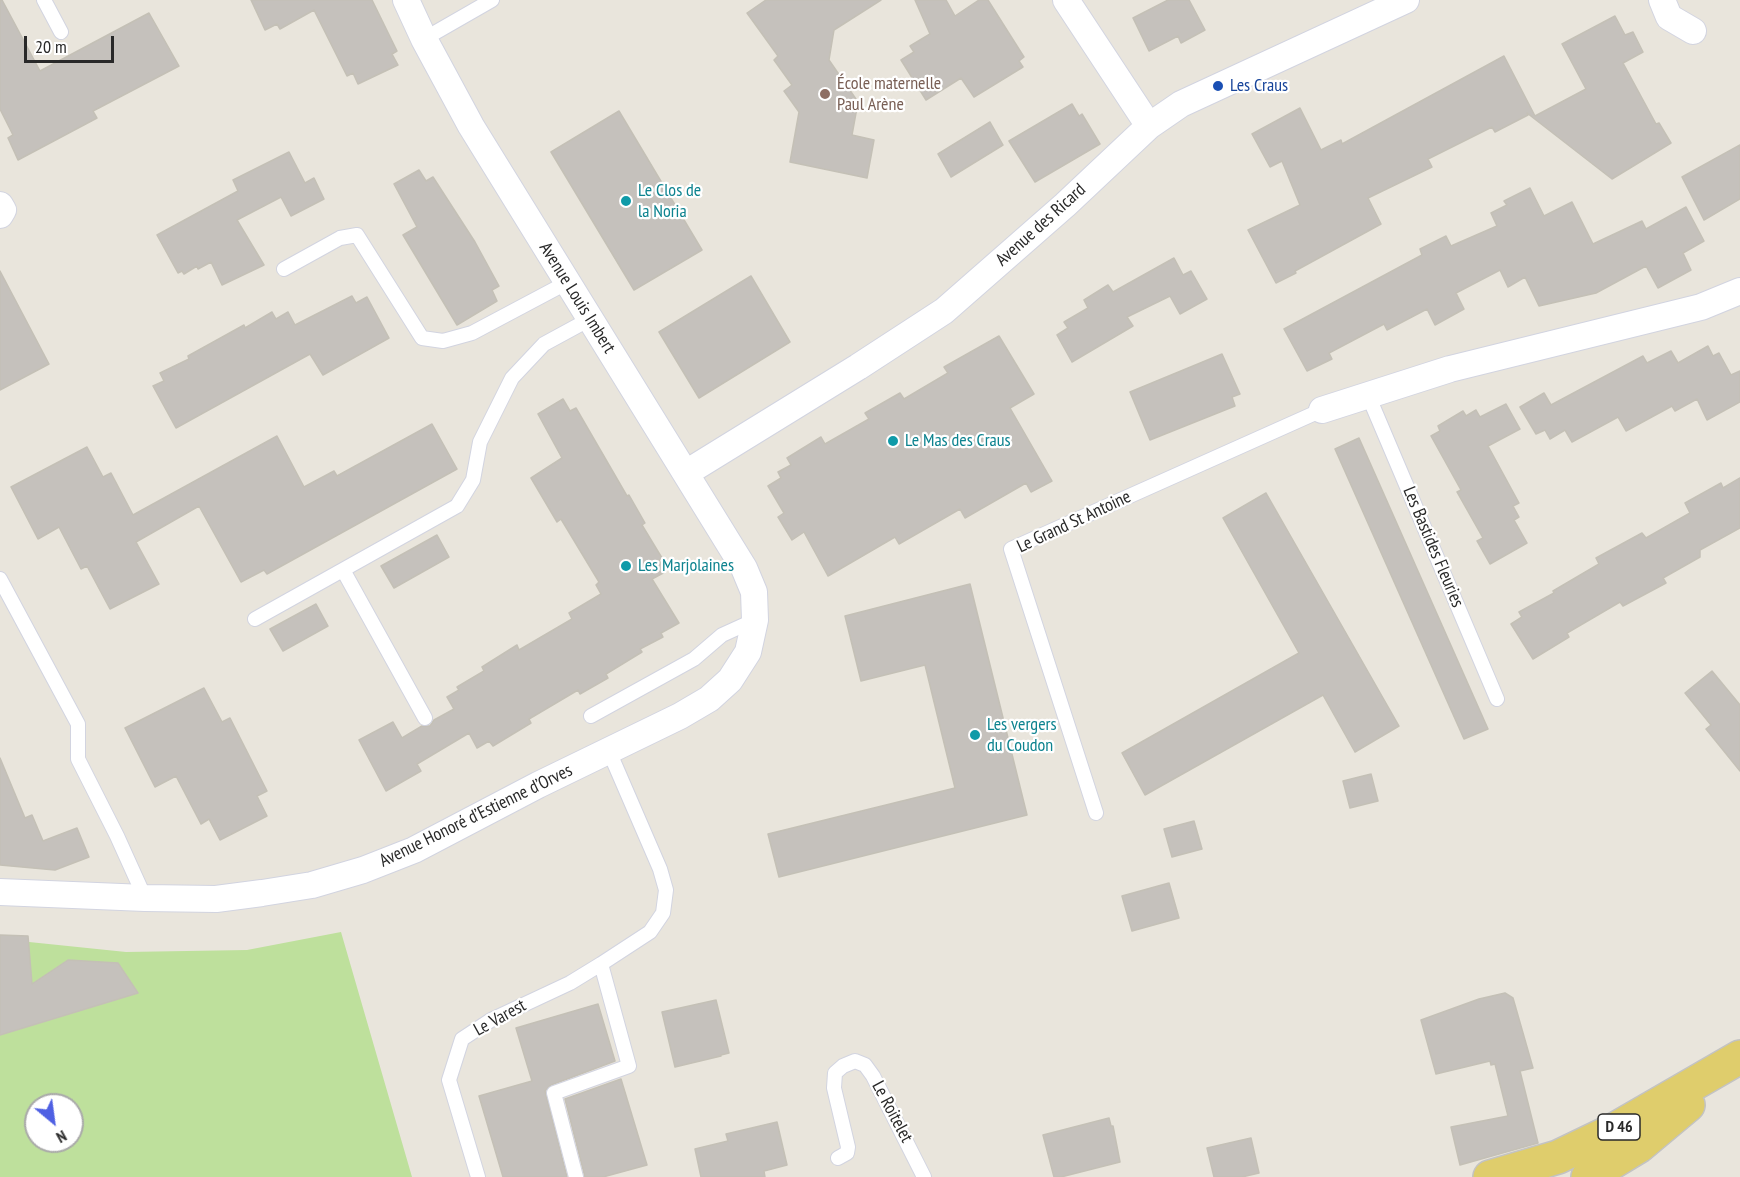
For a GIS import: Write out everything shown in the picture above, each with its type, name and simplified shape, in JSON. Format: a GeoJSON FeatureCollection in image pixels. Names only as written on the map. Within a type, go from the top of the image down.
{"type":"FeatureCollection","features":[{"type":"Feature","properties":{"kind":"main road","name":"D 46"},"geometry":{"type":"LineString","coordinates":[[1490,1177],[1558,1157],[1612,1131],[1740,1059]]}},
{"type":"Feature","properties":{"kind":"main road","name":"D 46"},"geometry":{"type":"LineString","coordinates":[[1588,1177],[1638,1146],[1740,1059]]}},
{"type":"Feature","properties":{"kind":"street","name":"Avenue Louis Imbert"},"geometry":{"type":"LineString","coordinates":[[406,0],[424,39],[471,126],[744,568],[754,592]]}},
{"type":"Feature","properties":{"kind":"street"},"geometry":{"type":"LineString","coordinates":[[1066,0],[1149,126]]}},
{"type":"Feature","properties":{"kind":"street"},"geometry":{"type":"LineString","coordinates":[[1662,0],[1669,17],[1693,31]]}},
{"type":"Feature","properties":{"kind":"street","name":"Avenue des Ricard"},"geometry":{"type":"LineString","coordinates":[[686,473],[858,368],[944,311],[1065,205],[1149,126],[1181,104],[1399,1]]}},
{"type":"Feature","properties":{"kind":"street"},"geometry":{"type":"LineString","coordinates":[[0,206],[3,210],[0,215]]}},
{"type":"Feature","properties":{"kind":"street"},"geometry":{"type":"LineString","coordinates":[[1322,410],[1449,369],[1701,307],[1739,294]]}},
{"type":"Feature","properties":{"kind":"street","name":"Avenue Honoré d’Estienne d’Orves"},"geometry":{"type":"LineString","coordinates":[[0,892],[145,898],[216,898],[312,885],[363,870],[414,850],[538,785],[680,716],[709,699],[730,680],[748,652],[755,620],[754,592]]}},
{"type":"Feature","properties":{"kind":"lane"},"geometry":{"type":"LineString","coordinates":[[44,0],[61,32]]}},
{"type":"Feature","properties":{"kind":"lane"},"geometry":{"type":"LineString","coordinates":[[424,39],[492,0]]}},
{"type":"Feature","properties":{"kind":"lane"},"geometry":{"type":"LineString","coordinates":[[284,269],[340,238],[357,235],[422,338],[443,341],[472,333],[568,282]]}},
{"type":"Feature","properties":{"kind":"lane"},"geometry":{"type":"LineString","coordinates":[[255,619],[457,506],[472,480],[480,442],[512,378],[544,344],[590,319]]}},
{"type":"Feature","properties":{"kind":"lane","name":"Les Bastides Fleuries"},"geometry":{"type":"LineString","coordinates":[[1368,395],[1497,699]]}},
{"type":"Feature","properties":{"kind":"lane","name":"Le Grand St Antoine"},"geometry":{"type":"LineString","coordinates":[[1096,813],[1011,549],[1322,410]]}},
{"type":"Feature","properties":{"kind":"lane"},"geometry":{"type":"LineString","coordinates":[[344,570],[425,718]]}},
{"type":"Feature","properties":{"kind":"lane"},"geometry":{"type":"LineString","coordinates":[[0,579],[78,724],[78,759],[145,898]]}},
{"type":"Feature","properties":{"kind":"lane"},"geometry":{"type":"LineString","coordinates":[[591,716],[694,659],[722,635],[755,620]]}},
{"type":"Feature","properties":{"kind":"lane","name":"Le Varest"},"geometry":{"type":"LineString","coordinates":[[478,1177],[449,1080],[462,1039],[490,1020],[570,983],[601,964],[650,932],[663,913],[666,890],[660,869],[609,751]]}},
{"type":"Feature","properties":{"kind":"lane"},"geometry":{"type":"LineString","coordinates":[[576,1177],[554,1093],[629,1066],[601,964]]}},
{"type":"Feature","properties":{"kind":"lane","name":"Le Roitelet"},"geometry":{"type":"LineString","coordinates":[[838,1158],[847,1153],[848,1147],[834,1088],[835,1073],[843,1066],[855,1061],[865,1065],[873,1076],[924,1177]]}},
{"type":"Feature","properties":{"kind":"green space"},"geometry":{"type":"Polygon","coordinates":[[[341,932],[412,1177],[0,1177],[0,939],[126,952],[247,950],[341,932]]]}},
{"type":"Feature","properties":{"kind":"building"},"geometry":{"type":"Polygon","coordinates":[[[0,0],[40,71],[149,13],[179,66],[93,111],[97,118],[18,160],[8,138],[13,135],[0,109],[0,0]]]}},
{"type":"Feature","properties":{"kind":"building"},"geometry":{"type":"Polygon","coordinates":[[[251,0],[372,0],[397,51],[392,54],[398,65],[358,84],[353,73],[347,76],[314,10],[280,29],[277,24],[265,30],[251,0]]]}},
{"type":"Feature","properties":{"kind":"building","name":"École maternelle Paul Arène"},"geometry":{"type":"Polygon","coordinates":[[[766,0],[881,0],[834,30],[829,60],[858,102],[852,135],[874,140],[867,178],[790,162],[799,112],[784,91],[792,85],[774,60],[778,56],[747,13],[766,0]]]}},
{"type":"Feature","properties":{"kind":"building"},"geometry":{"type":"Polygon","coordinates":[[[915,0],[946,0],[955,16],[979,0],[988,0],[1024,57],[1019,61],[1023,67],[974,97],[961,78],[926,100],[901,60],[914,52],[910,46],[930,34],[915,0]]]}},
{"type":"Feature","properties":{"kind":"building"},"geometry":{"type":"Polygon","coordinates":[[[1168,0],[1189,0],[1205,30],[1181,43],[1178,36],[1149,51],[1133,18],[1168,0]]]}},
{"type":"Feature","properties":{"kind":"building"},"geometry":{"type":"Polygon","coordinates":[[[1615,16],[1625,35],[1633,32],[1643,52],[1623,63],[1656,124],[1659,123],[1671,143],[1612,179],[1527,113],[1528,115],[1495,132],[1492,127],[1428,159],[1432,167],[1368,198],[1381,224],[1276,283],[1248,230],[1300,205],[1282,161],[1270,167],[1252,134],[1300,108],[1321,150],[1341,140],[1342,144],[1504,56],[1535,116],[1586,89],[1562,44],[1615,16]]]}},
{"type":"Feature","properties":{"kind":"building"},"geometry":{"type":"Polygon","coordinates":[[[1072,104],[1079,116],[1082,114],[1100,144],[1035,182],[1009,141],[1072,104]]]}},
{"type":"Feature","properties":{"kind":"building","name":"Le Clos de la Noria"},"geometry":{"type":"Polygon","coordinates":[[[619,111],[702,250],[634,290],[551,152],[619,111]]]}},
{"type":"Feature","properties":{"kind":"building"},"geometry":{"type":"Polygon","coordinates":[[[990,122],[1003,145],[951,177],[938,154],[990,122]]]}},
{"type":"Feature","properties":{"kind":"building"},"geometry":{"type":"Polygon","coordinates":[[[1740,145],[1740,199],[1704,220],[1682,177],[1740,145]]]}},
{"type":"Feature","properties":{"kind":"building"},"geometry":{"type":"Polygon","coordinates":[[[289,152],[305,183],[314,178],[324,199],[291,216],[281,197],[237,220],[264,265],[222,285],[211,262],[198,269],[197,266],[184,274],[182,271],[178,273],[157,235],[238,191],[233,180],[289,152]]]}},
{"type":"Feature","properties":{"kind":"building"},"geometry":{"type":"Polygon","coordinates":[[[419,170],[426,181],[433,177],[475,242],[499,286],[492,290],[497,301],[457,325],[403,235],[417,227],[394,184],[419,170]]]}},
{"type":"Feature","properties":{"kind":"building"},"geometry":{"type":"Polygon","coordinates":[[[1530,188],[1544,216],[1572,202],[1593,244],[1642,221],[1646,229],[1686,207],[1704,241],[1683,253],[1691,270],[1658,288],[1646,266],[1596,293],[1539,306],[1525,277],[1508,287],[1500,270],[1456,293],[1464,309],[1435,325],[1427,309],[1387,330],[1384,324],[1329,353],[1332,359],[1307,371],[1284,329],[1422,255],[1420,249],[1446,236],[1451,246],[1497,226],[1491,213],[1507,205],[1504,201],[1530,188]]]}},
{"type":"Feature","properties":{"kind":"building"},"geometry":{"type":"Polygon","coordinates":[[[1174,258],[1183,275],[1191,271],[1207,299],[1180,314],[1170,296],[1127,317],[1133,326],[1072,362],[1057,335],[1068,328],[1064,322],[1088,308],[1084,300],[1108,285],[1113,292],[1174,258]]]}},
{"type":"Feature","properties":{"kind":"building"},"geometry":{"type":"Polygon","coordinates":[[[0,271],[49,364],[0,390],[0,271]]]}},
{"type":"Feature","properties":{"kind":"building"},"geometry":{"type":"Polygon","coordinates":[[[751,276],[790,342],[699,398],[659,332],[751,276]]]}},
{"type":"Feature","properties":{"kind":"building"},"geometry":{"type":"Polygon","coordinates":[[[352,296],[356,303],[367,297],[389,338],[323,375],[310,354],[176,428],[153,386],[164,381],[160,373],[189,359],[188,356],[244,325],[245,328],[272,312],[276,319],[288,312],[295,325],[352,296]]]}},
{"type":"Feature","properties":{"kind":"building"},"geometry":{"type":"Polygon","coordinates":[[[999,336],[1034,394],[1010,408],[1052,481],[1031,492],[1026,483],[965,518],[960,509],[899,544],[895,537],[828,576],[804,532],[792,540],[778,517],[784,513],[768,486],[781,478],[778,472],[791,465],[787,458],[821,437],[825,444],[869,419],[865,413],[900,393],[904,399],[948,373],[944,367],[999,336]]]}},
{"type":"Feature","properties":{"kind":"building"},"geometry":{"type":"Polygon","coordinates":[[[1708,346],[1713,356],[1719,353],[1731,375],[1740,371],[1740,402],[1707,420],[1697,399],[1675,411],[1672,406],[1626,431],[1618,417],[1572,442],[1565,430],[1550,439],[1545,430],[1536,434],[1520,407],[1544,393],[1551,405],[1643,356],[1647,363],[1671,351],[1678,363],[1708,346]]]}},
{"type":"Feature","properties":{"kind":"building"},"geometry":{"type":"Polygon","coordinates":[[[1222,354],[1240,394],[1232,397],[1235,406],[1150,440],[1130,392],[1222,354]]]}},
{"type":"Feature","properties":{"kind":"building"},"geometry":{"type":"Polygon","coordinates":[[[563,399],[570,411],[576,408],[645,523],[642,525],[662,558],[659,560],[665,572],[652,579],[679,623],[661,633],[663,637],[640,649],[642,652],[606,674],[608,678],[580,694],[578,690],[529,719],[531,723],[493,746],[489,741],[477,748],[469,733],[417,764],[421,771],[386,791],[359,740],[393,722],[402,738],[422,726],[430,726],[434,720],[454,709],[447,697],[459,690],[457,687],[484,671],[482,667],[517,645],[519,650],[572,619],[569,613],[601,594],[596,585],[599,582],[561,519],[557,522],[531,478],[562,458],[538,414],[563,399]]]}},
{"type":"Feature","properties":{"kind":"building"},"geometry":{"type":"Polygon","coordinates":[[[1506,404],[1520,429],[1488,446],[1519,503],[1513,506],[1519,517],[1514,520],[1527,543],[1490,564],[1477,541],[1483,538],[1457,492],[1461,490],[1431,436],[1440,431],[1438,426],[1463,411],[1466,416],[1476,410],[1480,417],[1506,404]]]}},
{"type":"Feature","properties":{"kind":"building"},"geometry":{"type":"Polygon","coordinates":[[[432,424],[457,469],[267,574],[264,570],[241,582],[199,506],[136,542],[159,584],[110,609],[87,566],[81,569],[59,527],[38,539],[11,487],[87,447],[103,477],[111,473],[133,515],[277,436],[304,487],[334,471],[337,476],[432,424]]]}},
{"type":"Feature","properties":{"kind":"building"},"geometry":{"type":"Polygon","coordinates":[[[1359,438],[1488,729],[1464,739],[1335,449],[1359,438]]]}},
{"type":"Feature","properties":{"kind":"building"},"geometry":{"type":"Polygon","coordinates":[[[1740,478],[1740,528],[1700,550],[1700,557],[1663,578],[1666,583],[1623,606],[1620,602],[1567,633],[1569,637],[1533,659],[1511,624],[1522,617],[1519,612],[1599,564],[1596,558],[1642,533],[1646,538],[1690,513],[1685,503],[1721,483],[1723,488],[1740,478]]]}},
{"type":"Feature","properties":{"kind":"building"},"geometry":{"type":"Polygon","coordinates":[[[1266,493],[1399,726],[1355,752],[1323,695],[1145,795],[1122,753],[1299,653],[1223,518],[1266,493]]]}},
{"type":"Feature","properties":{"kind":"building"},"geometry":{"type":"Polygon","coordinates":[[[437,535],[449,557],[394,588],[381,566],[437,535]]]}},
{"type":"Feature","properties":{"kind":"building","name":"Les vergers du Coudon"},"geometry":{"type":"Polygon","coordinates":[[[970,584],[1027,815],[779,877],[768,834],[955,788],[925,665],[861,681],[845,616],[970,584]]]}},
{"type":"Feature","properties":{"kind":"building"},"geometry":{"type":"Polygon","coordinates":[[[316,604],[328,626],[283,651],[270,629],[316,604]]]}},
{"type":"Feature","properties":{"kind":"building"},"geometry":{"type":"Polygon","coordinates":[[[1712,671],[1740,705],[1740,771],[1706,729],[1711,725],[1685,693],[1712,671]]]}},
{"type":"Feature","properties":{"kind":"building"},"geometry":{"type":"Polygon","coordinates":[[[204,688],[222,722],[230,718],[267,791],[257,796],[267,816],[220,840],[209,819],[201,824],[176,776],[155,787],[125,728],[204,688]]]}},
{"type":"Feature","properties":{"kind":"building"},"geometry":{"type":"Polygon","coordinates":[[[0,758],[25,818],[32,815],[43,841],[77,828],[89,857],[55,870],[0,865],[0,758]]]}},
{"type":"Feature","properties":{"kind":"building"},"geometry":{"type":"Polygon","coordinates":[[[1371,774],[1378,801],[1350,808],[1343,781],[1371,774]]]}},
{"type":"Feature","properties":{"kind":"building"},"geometry":{"type":"Polygon","coordinates":[[[1194,821],[1202,849],[1172,857],[1164,829],[1194,821]]]}},
{"type":"Feature","properties":{"kind":"building"},"geometry":{"type":"Polygon","coordinates":[[[1169,883],[1179,918],[1132,931],[1122,896],[1169,883]]]}},
{"type":"Feature","properties":{"kind":"building"},"geometry":{"type":"Polygon","coordinates":[[[0,935],[28,936],[32,984],[68,960],[118,963],[138,993],[0,1035],[0,935]]]}},
{"type":"Feature","properties":{"kind":"building"},"geometry":{"type":"Polygon","coordinates":[[[1505,993],[1513,998],[1533,1068],[1520,1071],[1538,1143],[1460,1165],[1451,1127],[1508,1116],[1495,1064],[1491,1065],[1490,1061],[1436,1074],[1421,1020],[1479,999],[1505,993]]]}},
{"type":"Feature","properties":{"kind":"building"},"geometry":{"type":"Polygon","coordinates":[[[716,1000],[729,1053],[675,1067],[662,1012],[716,1000]]]}},
{"type":"Feature","properties":{"kind":"building"},"geometry":{"type":"Polygon","coordinates":[[[598,1004],[615,1061],[551,1085],[545,1091],[567,1177],[503,1177],[479,1096],[532,1081],[516,1028],[598,1004]]]}},
{"type":"Feature","properties":{"kind":"building"},"geometry":{"type":"Polygon","coordinates":[[[621,1079],[647,1165],[603,1177],[585,1177],[565,1099],[621,1079]]]}},
{"type":"Feature","properties":{"kind":"building"},"geometry":{"type":"Polygon","coordinates":[[[1109,1118],[1113,1126],[1120,1162],[1054,1177],[1043,1135],[1109,1118]]]}},
{"type":"Feature","properties":{"kind":"building"},"geometry":{"type":"Polygon","coordinates":[[[777,1122],[787,1165],[764,1171],[765,1177],[701,1177],[695,1149],[728,1141],[726,1134],[777,1122]]]}},
{"type":"Feature","properties":{"kind":"building"},"geometry":{"type":"Polygon","coordinates":[[[1251,1138],[1259,1173],[1242,1177],[1214,1177],[1207,1148],[1251,1138]]]}},
{"type":"Feature","properties":{"kind":"place","name":"Les Craus"},"geometry":{"type":"Point","coordinates":[1218,86]}},
{"type":"Feature","properties":{"kind":"place","name":"École maternelle Paul Arène"},"geometry":{"type":"Point","coordinates":[825,94]}},
{"type":"Feature","properties":{"kind":"place","name":"Le Clos de la Noria"},"geometry":{"type":"Point","coordinates":[626,201]}},
{"type":"Feature","properties":{"kind":"place","name":"Le Mas des Craus"},"geometry":{"type":"Point","coordinates":[893,441]}},
{"type":"Feature","properties":{"kind":"place","name":"Les Marjolaines"},"geometry":{"type":"Point","coordinates":[626,566]}},
{"type":"Feature","properties":{"kind":"place","name":"Les vergers du Coudon"},"geometry":{"type":"Point","coordinates":[975,735]}}]}
